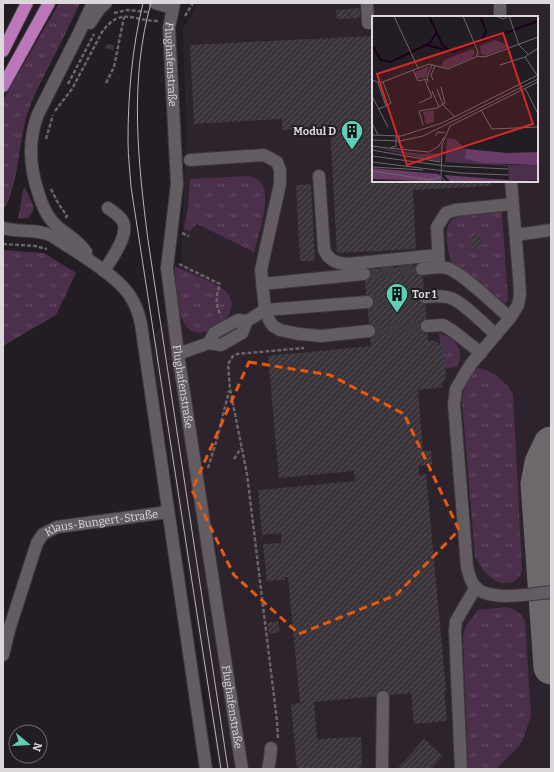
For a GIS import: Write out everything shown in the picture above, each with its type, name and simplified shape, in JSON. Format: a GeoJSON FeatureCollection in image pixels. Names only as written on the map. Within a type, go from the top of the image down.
{"type":"FeatureCollection","features":[{"type":"Feature","properties":{"kind":"highway"},"geometry":{"type":"LineString","coordinates":[[3,51],[27,3]]}},
{"type":"Feature","properties":{"kind":"highway"},"geometry":{"type":"LineString","coordinates":[[3,86],[49,3]]}},
{"type":"Feature","properties":{"kind":"street"},"geometry":{"type":"LineString","coordinates":[[89,261],[82,247],[46,214],[32,170],[30,145],[33,127],[93,3]]}},
{"type":"Feature","properties":{"kind":"street"},"geometry":{"type":"LineString","coordinates":[[79,33],[87,27],[100,8],[106,3]]}},
{"type":"Feature","properties":{"kind":"street"},"geometry":{"type":"LineString","coordinates":[[367,3],[368,23],[372,23]]}},
{"type":"Feature","properties":{"kind":"street"},"geometry":{"type":"LineString","coordinates":[[496,16],[500,3]]}},
{"type":"Feature","properties":{"kind":"street"},"geometry":{"type":"LineString","coordinates":[[152,8],[173,5]]}},
{"type":"Feature","properties":{"kind":"street","name":"Flughafenstraße"},"geometry":{"type":"LineString","coordinates":[[173,5],[169,28],[177,184],[166,268],[242,769]]}},
{"type":"Feature","properties":{"kind":"street"},"geometry":{"type":"LineString","coordinates":[[190,160],[264,155],[277,162],[280,170],[280,184],[261,270],[265,310],[273,326],[280,330],[299,334],[321,336],[369,331]]}},
{"type":"Feature","properties":{"kind":"street"},"geometry":{"type":"LineString","coordinates":[[319,176],[324,249],[326,256],[329,259],[340,264],[439,261],[464,278],[510,318]]}},
{"type":"Feature","properties":{"kind":"street"},"geometry":{"type":"LineString","coordinates":[[511,182],[520,295],[518,305],[510,318],[471,364],[456,389],[454,404],[467,567],[470,579],[476,587],[486,594],[498,596],[551,592]]}},
{"type":"Feature","properties":{"kind":"street"},"geometry":{"type":"LineString","coordinates":[[439,261],[437,227],[440,220],[446,214],[455,210],[512,204]]}},
{"type":"Feature","properties":{"kind":"street"},"geometry":{"type":"LineString","coordinates":[[104,271],[120,244],[124,231],[123,221],[108,208]]}},
{"type":"Feature","properties":{"kind":"street"},"geometry":{"type":"LineString","coordinates":[[31,230],[42,223],[46,214]]}},
{"type":"Feature","properties":{"kind":"street"},"geometry":{"type":"LineString","coordinates":[[3,228],[46,232],[104,271],[119,283],[129,294],[137,308],[141,324],[206,769]]}},
{"type":"Feature","properties":{"kind":"street"},"geometry":{"type":"LineString","coordinates":[[516,235],[551,230]]}},
{"type":"Feature","properties":{"kind":"street"},"geometry":{"type":"LineString","coordinates":[[422,270],[439,261]]}},
{"type":"Feature","properties":{"kind":"street"},"geometry":{"type":"LineString","coordinates":[[262,284],[364,274]]}},
{"type":"Feature","properties":{"kind":"street"},"geometry":{"type":"LineString","coordinates":[[424,297],[440,296],[452,298],[496,335]]}},
{"type":"Feature","properties":{"kind":"street"},"geometry":{"type":"LineString","coordinates":[[178,354],[209,343],[221,345],[235,338],[242,333],[247,321],[265,310],[367,302]]}},
{"type":"Feature","properties":{"kind":"street"},"geometry":{"type":"LineString","coordinates":[[209,343],[214,333],[238,320],[247,321]]}},
{"type":"Feature","properties":{"kind":"street"},"geometry":{"type":"LineString","coordinates":[[427,326],[443,325],[453,331],[480,353]]}},
{"type":"Feature","properties":{"kind":"street","name":"Klaus-Bungert-Straße"},"geometry":{"type":"LineString","coordinates":[[3,655],[9,630],[37,543],[42,534],[57,527],[168,512]]}},
{"type":"Feature","properties":{"kind":"street"},"geometry":{"type":"LineString","coordinates":[[460,769],[455,630],[456,621],[476,587]]}},
{"type":"Feature","properties":{"kind":"street"},"geometry":{"type":"LineString","coordinates":[[382,769],[383,697]]}},
{"type":"Feature","properties":{"kind":"street"},"geometry":{"type":"LineString","coordinates":[[268,769],[274,745]]}},
{"type":"Feature","properties":{"kind":"path","name":"Flughafenstraße"},"geometry":{"type":"LineString","coordinates":[[181,21],[194,3]]}},
{"type":"Feature","properties":{"kind":"path"},"geometry":{"type":"LineString","coordinates":[[108,16],[127,10],[152,8]]}},
{"type":"Feature","properties":{"kind":"path"},"geometry":{"type":"LineString","coordinates":[[106,82],[114,67],[124,17]]}},
{"type":"Feature","properties":{"kind":"path"},"geometry":{"type":"LineString","coordinates":[[45,142],[49,123],[55,110],[72,89],[102,32],[108,24],[124,17],[161,21]]}},
{"type":"Feature","properties":{"kind":"path"},"geometry":{"type":"LineString","coordinates":[[67,86],[96,29]]}},
{"type":"Feature","properties":{"kind":"path"},"geometry":{"type":"LineString","coordinates":[[49,184],[58,203],[67,216],[61,224]]}},
{"type":"Feature","properties":{"kind":"path"},"geometry":{"type":"LineString","coordinates":[[179,237],[180,232]]}},
{"type":"Feature","properties":{"kind":"path"},"geometry":{"type":"LineString","coordinates":[[3,244],[35,246],[51,250]]}},
{"type":"Feature","properties":{"kind":"path"},"geometry":{"type":"LineString","coordinates":[[176,263],[220,284],[216,295],[216,304],[220,315],[227,326]]}},
{"type":"Feature","properties":{"kind":"path"},"geometry":{"type":"LineString","coordinates":[[235,338],[238,343],[240,354]]}},
{"type":"Feature","properties":{"kind":"path"},"geometry":{"type":"LineString","coordinates":[[274,745],[276,713],[247,474],[230,389],[228,364],[233,356],[240,354],[311,347]]}},
{"type":"Feature","properties":{"kind":"path"},"geometry":{"type":"LineString","coordinates":[[208,469],[230,389]]}},
{"type":"Feature","properties":{"kind":"path"},"geometry":{"type":"LineString","coordinates":[[234,459],[242,447]]}},
{"type":"Feature","properties":{"kind":"highlighted area"},"geometry":{"type":"Polygon","coordinates":[[[249,362],[330,375],[404,414],[459,530],[396,595],[299,634],[234,575],[192,490],[249,362]]]}},
{"type":"Feature","properties":{"kind":"shaded area"},"geometry":{"type":"Polygon","coordinates":[[[196,3],[551,3],[551,769],[219,769],[151,340],[180,300],[186,132],[183,28],[193,12],[196,3]]]}},
{"type":"Feature","properties":{"kind":"green space"},"geometry":{"type":"Polygon","coordinates":[[[59,3],[80,3],[31,104],[24,127],[14,183],[11,194],[3,209],[3,100],[59,3]]]}},
{"type":"Feature","properties":{"kind":"green space"},"geometry":{"type":"Polygon","coordinates":[[[249,176],[260,182],[264,188],[265,196],[263,216],[254,252],[197,224],[190,231],[184,229],[188,208],[190,179],[249,176]]]}},
{"type":"Feature","properties":{"kind":"green space"},"geometry":{"type":"Polygon","coordinates":[[[25,187],[34,207],[28,218],[18,219],[23,190],[25,187]]]}},
{"type":"Feature","properties":{"kind":"green space"},"geometry":{"type":"Polygon","coordinates":[[[502,212],[508,300],[505,303],[451,262],[447,243],[447,230],[449,224],[458,216],[502,212]]]}},
{"type":"Feature","properties":{"kind":"green space"},"geometry":{"type":"Polygon","coordinates":[[[3,250],[44,253],[76,273],[56,315],[3,346],[3,250]]]}},
{"type":"Feature","properties":{"kind":"green space"},"geometry":{"type":"Polygon","coordinates":[[[175,266],[211,282],[228,294],[231,302],[230,311],[226,319],[219,325],[202,333],[194,332],[188,328],[180,315],[178,307],[175,266]]]}},
{"type":"Feature","properties":{"kind":"green space"},"geometry":{"type":"Polygon","coordinates":[[[439,333],[450,338],[457,346],[460,356],[457,367],[443,369],[439,333]]]}},
{"type":"Feature","properties":{"kind":"green space"},"geometry":{"type":"Polygon","coordinates":[[[479,368],[489,371],[499,378],[513,394],[522,569],[518,578],[509,583],[499,582],[490,577],[481,567],[475,556],[462,401],[468,377],[479,368]]]}},
{"type":"Feature","properties":{"kind":"green space"},"geometry":{"type":"Polygon","coordinates":[[[506,607],[517,611],[525,621],[531,716],[523,739],[518,747],[496,769],[468,769],[463,635],[466,626],[478,610],[506,607]]]}},
{"type":"Feature","properties":{"kind":"building"},"geometry":{"type":"Polygon","coordinates":[[[360,8],[360,18],[337,19],[336,10],[360,8]]]}},
{"type":"Feature","properties":{"kind":"building","name":"Modul D"},"geometry":{"type":"Polygon","coordinates":[[[372,36],[372,182],[491,182],[491,186],[413,190],[416,249],[337,253],[330,127],[282,130],[282,119],[194,124],[190,45],[372,36]]]}},
{"type":"Feature","properties":{"kind":"building"},"geometry":{"type":"Polygon","coordinates":[[[106,44],[114,45],[113,50],[105,48],[106,44]]]}},
{"type":"Feature","properties":{"kind":"building"},"geometry":{"type":"Polygon","coordinates":[[[311,184],[315,261],[300,261],[296,185],[311,184]]]}},
{"type":"Feature","properties":{"kind":"building"},"geometry":{"type":"Polygon","coordinates":[[[480,234],[481,248],[472,249],[472,235],[480,234]]]}},
{"type":"Feature","properties":{"kind":"building"},"geometry":{"type":"Polygon","coordinates":[[[422,265],[428,341],[435,341],[443,347],[446,379],[442,384],[442,387],[418,390],[423,451],[431,451],[432,464],[419,466],[419,475],[426,474],[446,690],[444,690],[447,721],[414,724],[411,693],[314,702],[317,739],[361,737],[362,765],[359,769],[297,769],[291,704],[300,703],[288,577],[285,577],[285,580],[267,581],[263,544],[281,543],[281,533],[262,535],[258,490],[355,481],[354,471],[279,478],[268,356],[371,346],[364,270],[422,265]]]}},
{"type":"Feature","properties":{"kind":"building"},"geometry":{"type":"Polygon","coordinates":[[[278,621],[280,632],[269,634],[267,623],[278,621]]]}},
{"type":"Feature","properties":{"kind":"building"},"geometry":{"type":"Polygon","coordinates":[[[424,739],[443,756],[431,769],[397,769],[424,739]]]}},
{"type":"Feature","properties":{"kind":"taxiway"},"geometry":{"type":"LineString","coordinates":[[551,444],[542,463],[538,484],[551,667]]}},
{"type":"Feature","properties":{"kind":"tunnel"},"geometry":{"type":"LineString","coordinates":[[364,274],[422,269]]}},
{"type":"Feature","properties":{"kind":"tunnel"},"geometry":{"type":"LineString","coordinates":[[367,302],[425,297]]}},
{"type":"Feature","properties":{"kind":"tunnel"},"geometry":{"type":"LineString","coordinates":[[369,331],[427,326]]}},
{"type":"Feature","properties":{"kind":"tram line"},"geometry":{"type":"LineString","coordinates":[[143,3],[133,54],[130,89],[128,141],[131,187],[221,769]]}},
{"type":"Feature","properties":{"kind":"tram line"},"geometry":{"type":"LineString","coordinates":[[151,3],[144,32],[138,91],[141,181],[148,240],[228,769]]}},
{"type":"Feature","properties":{"kind":"place","name":"Modul D"},"geometry":{"type":"Point","coordinates":[352,150]}},
{"type":"Feature","properties":{"kind":"place","name":"Tor 1"},"geometry":{"type":"Point","coordinates":[397,314]}}]}
